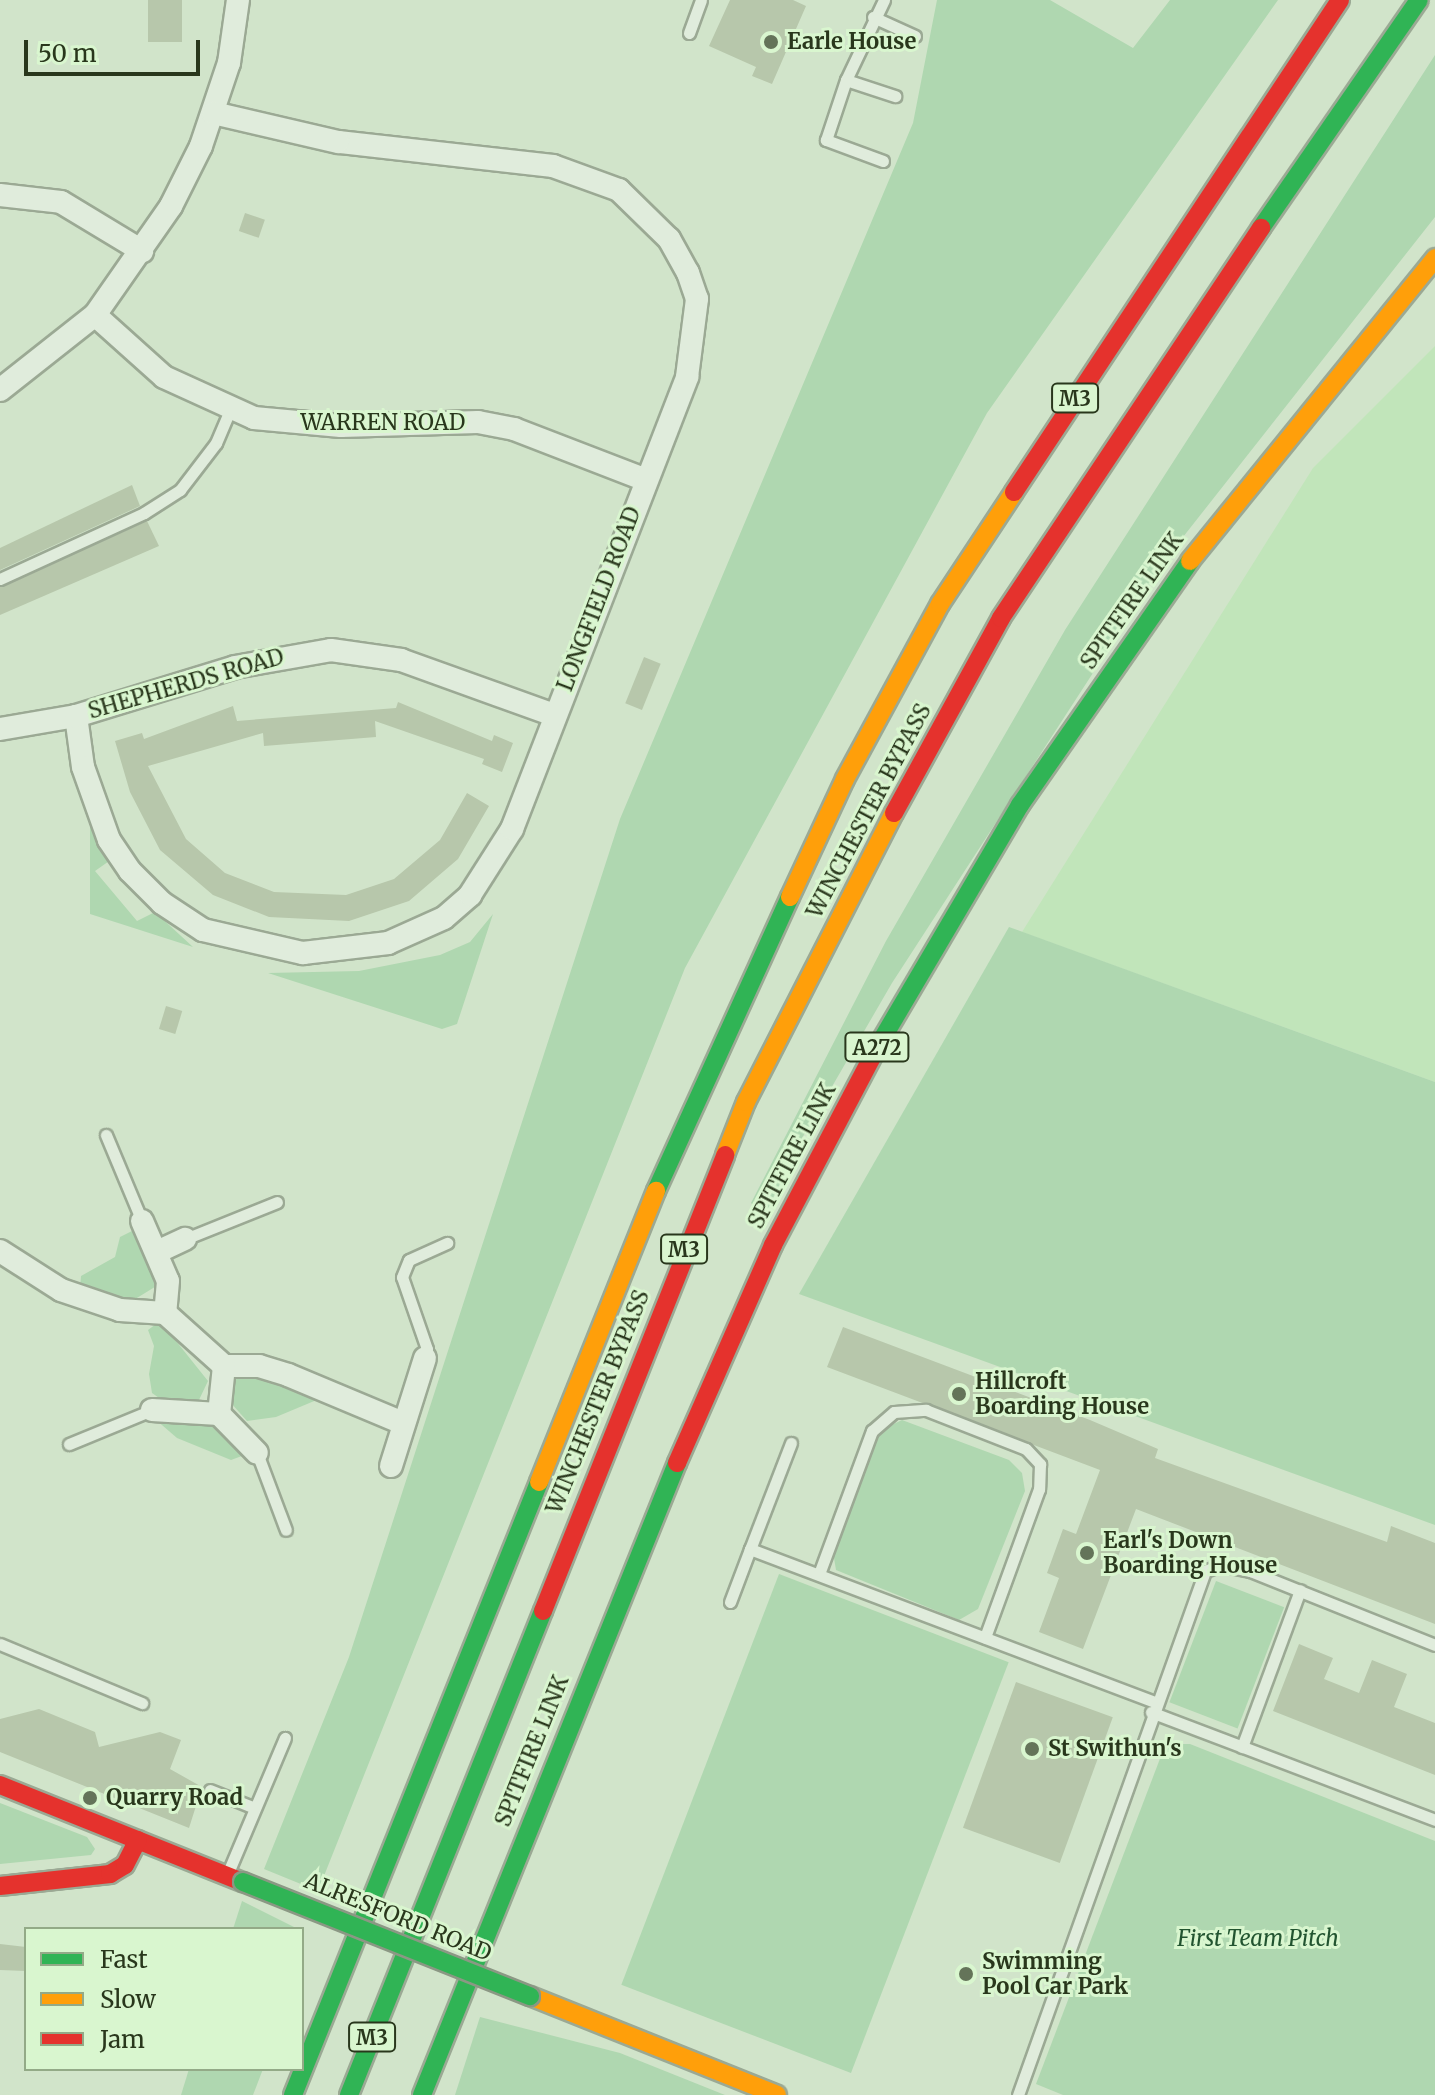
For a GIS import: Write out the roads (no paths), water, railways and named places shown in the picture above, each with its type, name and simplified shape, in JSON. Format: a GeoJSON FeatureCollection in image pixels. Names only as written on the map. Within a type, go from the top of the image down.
{"type":"FeatureCollection","features":[{"type":"Feature","properties":{"kind":"main road","name":"WINCHESTER BYPASS"},"geometry":{"type":"LineString","coordinates":[[304,2068],[667,1162],[845,779],[940,604],[1323,28],[1338,0]]}},
{"type":"Feature","properties":{"kind":"main road","name":"M3"},"geometry":{"type":"LineString","coordinates":[[1395,32],[1412,0]]}},
{"type":"Feature","properties":{"kind":"main road","name":"M3"},"geometry":{"type":"LineString","coordinates":[[1395,32],[1419,0]]}},
{"type":"Feature","properties":{"kind":"main road","name":"WINCHESTER BYPASS"},"geometry":{"type":"LineString","coordinates":[[349,2095],[746,1102],[917,768],[1001,618],[1395,32]]}},
{"type":"Feature","properties":{"kind":"main road","name":"SPITFIRE LINK"},"geometry":{"type":"LineString","coordinates":[[422,2095],[710,1381],[834,1125],[1020,805],[1122,657],[1221,517],[1435,258]]}},
{"type":"Feature","properties":{"kind":"main road","name":"ALRESFORD ROAD"},"geometry":{"type":"LineString","coordinates":[[0,1785],[777,2095]]}},
{"type":"Feature","properties":{"kind":"main road"},"geometry":{"type":"LineString","coordinates":[[0,1886],[110,1874],[125,1865],[138,1840]]}},
{"type":"Feature","properties":{"kind":"main road","name":"WINCHESTER BYPASS"},"geometry":{"type":"LineString","coordinates":[[293,2095],[303,2071]]}},
{"type":"Feature","properties":{"kind":"street"},"geometry":{"type":"LineString","coordinates":[[0,390],[95,315],[142,251],[184,182],[213,113],[229,63],[238,0]]}},
{"type":"Feature","properties":{"kind":"street","name":"LONGFIELD ROAD"},"geometry":{"type":"LineString","coordinates":[[76,716],[94,802],[109,840],[130,871],[162,903],[203,930],[303,953],[388,943],[444,918],[470,895],[512,829],[687,377],[697,299],[680,255],[644,209],[590,176],[553,166],[353,145],[213,113]]}},
{"type":"Feature","properties":{"kind":"street"},"geometry":{"type":"LineString","coordinates":[[0,195],[61,202],[142,251]]}},
{"type":"Feature","properties":{"kind":"street","name":"WARREN ROAD"},"geometry":{"type":"LineString","coordinates":[[95,315],[164,377],[230,410],[300,425],[478,422],[514,429],[646,480]]}},
{"type":"Feature","properties":{"kind":"street","name":"SHEPHERDS ROAD"},"geometry":{"type":"LineString","coordinates":[[0,729],[76,716],[235,667],[331,650],[401,660],[554,715]]}},
{"type":"Feature","properties":{"kind":"street"},"geometry":{"type":"LineString","coordinates":[[142,1221],[168,1281],[165,1313]]}},
{"type":"Feature","properties":{"kind":"street"},"geometry":{"type":"LineString","coordinates":[[157,1252],[185,1239]]}},
{"type":"Feature","properties":{"kind":"street"},"geometry":{"type":"LineString","coordinates":[[0,1251],[61,1290],[120,1310],[165,1313],[224,1366],[259,1366],[288,1375],[403,1423]]}},
{"type":"Feature","properties":{"kind":"street"},"geometry":{"type":"LineString","coordinates":[[391,1466],[425,1358]]}},
{"type":"Feature","properties":{"kind":"street"},"geometry":{"type":"LineString","coordinates":[[219,1414],[224,1366]]}},
{"type":"Feature","properties":{"kind":"street"},"geometry":{"type":"LineString","coordinates":[[152,1410],[219,1414],[257,1453]]}},
{"type":"Feature","properties":{"kind":"lane"},"geometry":{"type":"LineString","coordinates":[[689,33],[701,0]]}},
{"type":"Feature","properties":{"kind":"lane"},"geometry":{"type":"LineString","coordinates":[[883,161],[826,140],[846,80],[873,17],[884,0]]}},
{"type":"Feature","properties":{"kind":"lane"},"geometry":{"type":"LineString","coordinates":[[873,17],[915,36]]}},
{"type":"Feature","properties":{"kind":"lane"},"geometry":{"type":"LineString","coordinates":[[846,80],[895,96]]}},
{"type":"Feature","properties":{"kind":"lane"},"geometry":{"type":"LineString","coordinates":[[0,579],[144,513],[180,490],[216,443],[230,410]]}},
{"type":"Feature","properties":{"kind":"lane"},"geometry":{"type":"LineString","coordinates":[[106,1135],[142,1221]]}},
{"type":"Feature","properties":{"kind":"lane"},"geometry":{"type":"LineString","coordinates":[[185,1239],[277,1202]]}},
{"type":"Feature","properties":{"kind":"lane"},"geometry":{"type":"LineString","coordinates":[[425,1358],[427,1349],[402,1277],[409,1260],[447,1243]]}},
{"type":"Feature","properties":{"kind":"lane"},"geometry":{"type":"LineString","coordinates":[[819,1574],[880,1421],[908,1408],[955,1421],[1026,1449],[1040,1464],[1039,1489],[985,1637]]}},
{"type":"Feature","properties":{"kind":"lane"},"geometry":{"type":"LineString","coordinates":[[69,1444],[152,1410]]}},
{"type":"Feature","properties":{"kind":"lane"},"geometry":{"type":"LineString","coordinates":[[730,1602],[791,1443]]}},
{"type":"Feature","properties":{"kind":"lane"},"geometry":{"type":"LineString","coordinates":[[257,1453],[286,1530]]}},
{"type":"Feature","properties":{"kind":"lane"},"geometry":{"type":"LineString","coordinates":[[750,1549],[985,1637],[1242,1747],[1435,1820]]}},
{"type":"Feature","properties":{"kind":"lane"},"geometry":{"type":"LineString","coordinates":[[1018,2095],[1153,1707],[1205,1571],[1221,1565],[1250,1571],[1435,1645]]}},
{"type":"Feature","properties":{"kind":"lane"},"geometry":{"type":"LineString","coordinates":[[1242,1747],[1300,1590]]}},
{"type":"Feature","properties":{"kind":"lane"},"geometry":{"type":"LineString","coordinates":[[0,1644],[142,1703]]}},
{"type":"Feature","properties":{"kind":"lane"},"geometry":{"type":"LineString","coordinates":[[234,1878],[255,1808],[285,1738]]}},
{"type":"Feature","properties":{"kind":"lane"},"geometry":{"type":"LineString","coordinates":[[210,1790],[255,1808]]}},
{"type":"Feature","properties":{"kind":"place","name":"Earle House"},"geometry":{"type":"Point","coordinates":[771,42]}},
{"type":"Feature","properties":{"kind":"place","name":"Hillcroft Boarding House"},"geometry":{"type":"Point","coordinates":[959,1394]}},
{"type":"Feature","properties":{"kind":"place","name":"Earl's Down Boarding House"},"geometry":{"type":"Point","coordinates":[1087,1553]}},
{"type":"Feature","properties":{"kind":"place","name":"St Swithun's"},"geometry":{"type":"Point","coordinates":[1032,1749]}},
{"type":"Feature","properties":{"kind":"place","name":"Quarry Road"},"geometry":{"type":"Point","coordinates":[90,1798]}},
{"type":"Feature","properties":{"kind":"place","name":"Swimming Pool Car Park"},"geometry":{"type":"Point","coordinates":[966,1974]}},
{"type":"Feature","properties":{"kind":"park label","name":"First Team Pitch"},"geometry":{"type":"Point","coordinates":[1258,1939]}}]}
